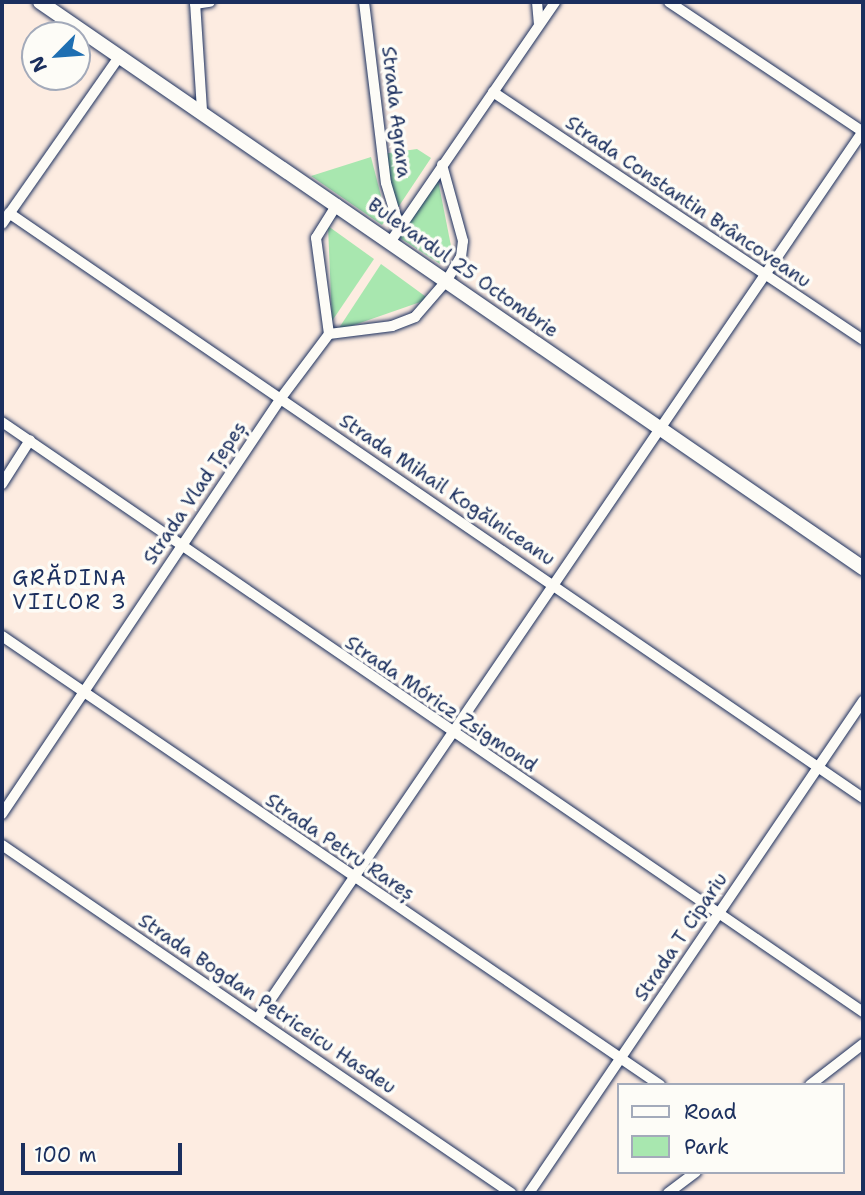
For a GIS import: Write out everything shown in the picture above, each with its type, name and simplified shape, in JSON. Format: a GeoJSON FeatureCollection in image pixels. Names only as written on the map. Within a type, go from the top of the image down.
{"type":"FeatureCollection","features":[{"type":"Feature","properties":{"kind":"main road","name":"Bulevardul 25 Octombrie"},"geometry":{"type":"LineString","coordinates":[[40,2],[863,568]]}},
{"type":"Feature","properties":{"kind":"street"},"geometry":{"type":"LineString","coordinates":[[202,111],[195,3],[210,2]]}},
{"type":"Feature","properties":{"kind":"street","name":"Strada Agrara"},"geometry":{"type":"LineString","coordinates":[[365,2],[386,183],[399,226]]}},
{"type":"Feature","properties":{"kind":"street"},"geometry":{"type":"LineString","coordinates":[[537,2],[539,23]]}},
{"type":"Feature","properties":{"kind":"street"},"geometry":{"type":"LineString","coordinates":[[391,241],[555,2]]}},
{"type":"Feature","properties":{"kind":"street"},"geometry":{"type":"LineString","coordinates":[[258,1018],[863,132],[669,2]]}},
{"type":"Feature","properties":{"kind":"street"},"geometry":{"type":"LineString","coordinates":[[2,224],[120,57]]}},
{"type":"Feature","properties":{"kind":"street","name":"Strada Constantin Brâncoveanu"},"geometry":{"type":"LineString","coordinates":[[493,92],[863,340]]}},
{"type":"Feature","properties":{"kind":"street"},"geometry":{"type":"LineString","coordinates":[[337,204],[316,238],[329,334],[392,326],[415,317],[447,280],[461,257],[463,241],[442,165]]}},
{"type":"Feature","properties":{"kind":"street","name":"Strada Mihail Kogălniceanu"},"geometry":{"type":"LineString","coordinates":[[9,213],[554,584],[863,799]]}},
{"type":"Feature","properties":{"kind":"street","name":"Strada Vlad Țepeș"},"geometry":{"type":"LineString","coordinates":[[2,814],[82,690],[281,398],[329,334]]}},
{"type":"Feature","properties":{"kind":"street","name":"Strada Móricz Zsigmond"},"geometry":{"type":"LineString","coordinates":[[2,422],[453,734],[863,1012]]}},
{"type":"Feature","properties":{"kind":"street"},"geometry":{"type":"LineString","coordinates":[[2,484],[30,440]]}},
{"type":"Feature","properties":{"kind":"street","name":"Strada Petru Rareș"},"geometry":{"type":"LineString","coordinates":[[2,636],[353,878],[657,1083]]}},
{"type":"Feature","properties":{"kind":"street","name":"Strada T Cipariu"},"geometry":{"type":"LineString","coordinates":[[529,1193],[863,701]]}},
{"type":"Feature","properties":{"kind":"street","name":"Strada Bogdan Petriceicu Hasdeu"},"geometry":{"type":"LineString","coordinates":[[2,845],[511,1193]]}},
{"type":"Feature","properties":{"kind":"street"},"geometry":{"type":"LineString","coordinates":[[813,1083],[863,1044]]}},
{"type":"Feature","properties":{"kind":"street"},"geometry":{"type":"LineString","coordinates":[[668,1193],[693,1174]]}},
{"type":"Feature","properties":{"kind":"green space"},"geometry":{"type":"Polygon","coordinates":[[[417,149],[431,158],[397,209],[382,154],[417,149]]]}},
{"type":"Feature","properties":{"kind":"green space"},"geometry":{"type":"Polygon","coordinates":[[[371,157],[387,219],[382,225],[311,176],[371,157]]]}},
{"type":"Feature","properties":{"kind":"green space"},"geometry":{"type":"Polygon","coordinates":[[[438,180],[451,246],[440,264],[397,236],[438,180]]]}},
{"type":"Feature","properties":{"kind":"green space"},"geometry":{"type":"Polygon","coordinates":[[[328,226],[374,259],[332,321],[328,226]]]}},
{"type":"Feature","properties":{"kind":"green space"},"geometry":{"type":"Polygon","coordinates":[[[381,264],[429,299],[337,331],[381,264]]]}},
{"type":"Feature","properties":{"kind":"district","name":"GRĂDINA VIILOR 3"},"geometry":{"type":"Point","coordinates":[70,590]}}]}
